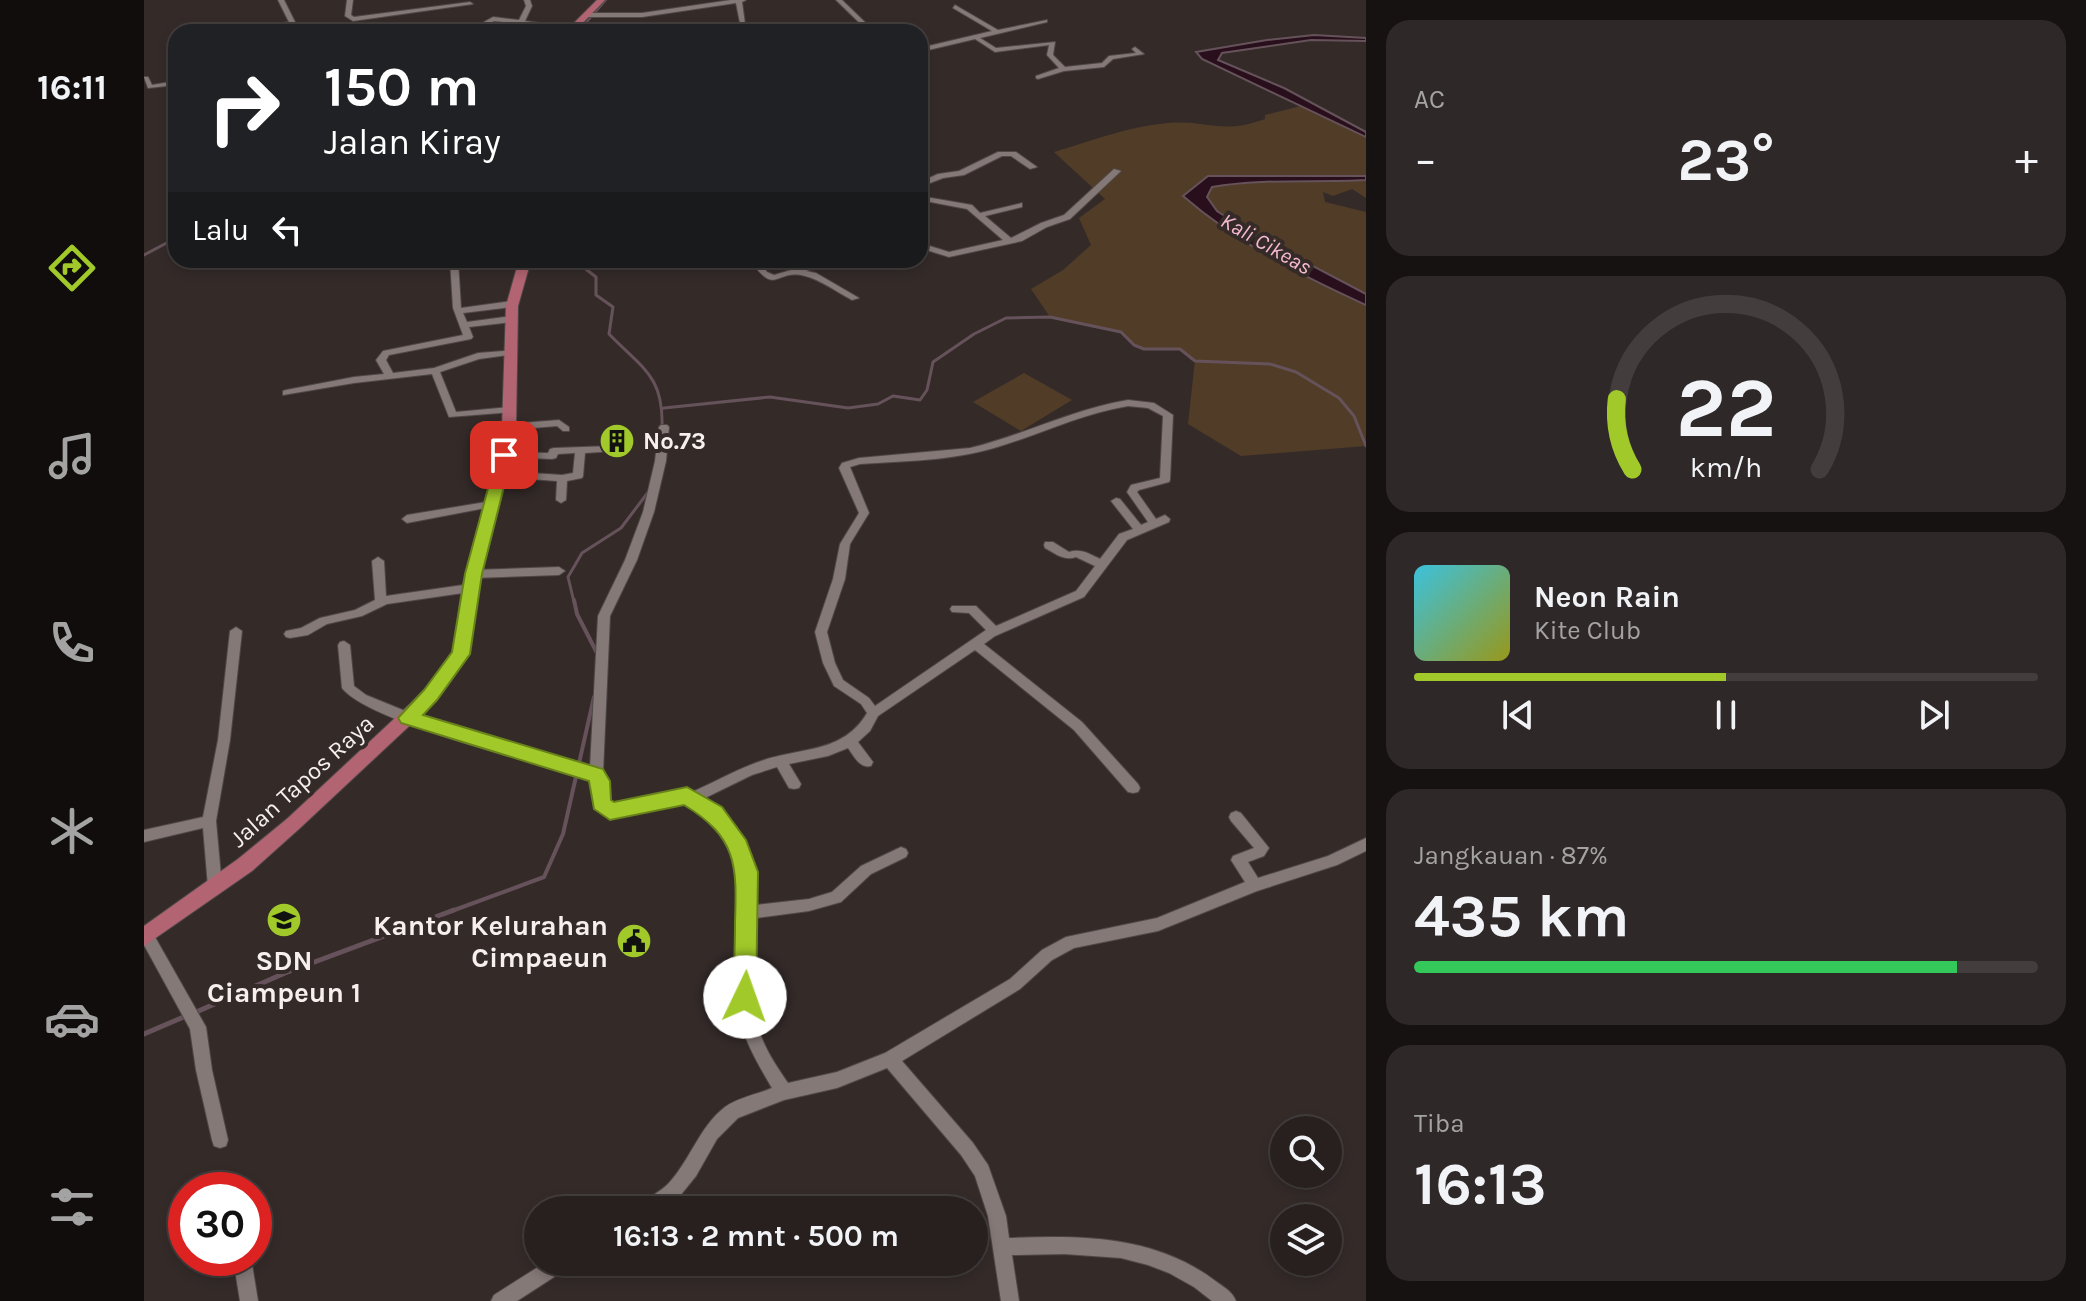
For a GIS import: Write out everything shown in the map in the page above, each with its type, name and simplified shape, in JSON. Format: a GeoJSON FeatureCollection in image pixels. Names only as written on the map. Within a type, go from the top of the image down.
{"type":"FeatureCollection","features":[{"type":"Feature","properties":{"kind":"main road"},"geometry":{"type":"LineString","coordinates":[[580,24],[591,16],[601,0]]}},
{"type":"Feature","properties":{"kind":"main road","name":"Jalan Tapos Raya"},"geometry":{"type":"LineString","coordinates":[[145,936],[215,887],[294,823],[407,718],[439,685],[461,654],[472,581],[500,474],[510,418],[512,311],[523,268]]}},
{"type":"Feature","properties":{"kind":"street"},"geometry":{"type":"LineString","coordinates":[[281,0],[291,23],[285,24]]}},
{"type":"Feature","properties":{"kind":"street"},"geometry":{"type":"LineString","coordinates":[[350,0],[348,16],[353,19],[469,2],[477,14],[488,20],[538,24]]}},
{"type":"Feature","properties":{"kind":"street"},"geometry":{"type":"LineString","coordinates":[[522,21],[529,6],[527,0]]}},
{"type":"Feature","properties":{"kind":"street"},"geometry":{"type":"LineString","coordinates":[[642,0],[642,15]]}},
{"type":"Feature","properties":{"kind":"street"},"geometry":{"type":"LineString","coordinates":[[591,16],[642,15],[741,0],[743,23]]}},
{"type":"Feature","properties":{"kind":"street"},"geometry":{"type":"LineString","coordinates":[[839,0],[864,24]]}},
{"type":"Feature","properties":{"kind":"street"},"geometry":{"type":"LineString","coordinates":[[673,1],[676,11]]}},
{"type":"Feature","properties":{"kind":"street"},"geometry":{"type":"LineString","coordinates":[[955,7],[997,32]]}},
{"type":"Feature","properties":{"kind":"street"},"geometry":{"type":"LineString","coordinates":[[483,24],[488,20]]}},
{"type":"Feature","properties":{"kind":"street"},"geometry":{"type":"LineString","coordinates":[[928,48],[1045,21]]}},
{"type":"Feature","properties":{"kind":"street"},"geometry":{"type":"LineString","coordinates":[[978,39],[995,50],[1053,43],[1050,55],[1063,69]]}},
{"type":"Feature","properties":{"kind":"street"},"geometry":{"type":"LineString","coordinates":[[1038,77],[1063,69],[1103,65],[1109,63],[1111,57],[1141,54],[1135,49]]}},
{"type":"Feature","properties":{"kind":"street"},"geometry":{"type":"LineString","coordinates":[[146,78],[150,87],[168,84]]}},
{"type":"Feature","properties":{"kind":"street"},"geometry":{"type":"LineString","coordinates":[[928,182],[961,173],[1004,153],[1013,154],[1033,167]]}},
{"type":"Feature","properties":{"kind":"street"},"geometry":{"type":"LineString","coordinates":[[928,248],[949,255],[1009,241],[1067,217],[1117,171]]}},
{"type":"Feature","properties":{"kind":"street"},"geometry":{"type":"LineString","coordinates":[[928,199],[956,202],[981,215],[1009,241]]}},
{"type":"Feature","properties":{"kind":"street"},"geometry":{"type":"LineString","coordinates":[[981,215],[1019,205]]}},
{"type":"Feature","properties":{"kind":"street"},"geometry":{"type":"LineString","coordinates":[[390,376],[381,360],[386,353],[468,337],[458,311],[455,268]]}},
{"type":"Feature","properties":{"kind":"street"},"geometry":{"type":"LineString","coordinates":[[761,268],[769,277],[806,268]]}},
{"type":"Feature","properties":{"kind":"street"},"geometry":{"type":"LineString","coordinates":[[796,271],[813,275],[855,298]]}},
{"type":"Feature","properties":{"kind":"street"},"geometry":{"type":"LineString","coordinates":[[458,311],[512,311]]}},
{"type":"Feature","properties":{"kind":"street"},"geometry":{"type":"LineString","coordinates":[[465,325],[512,311]]}},
{"type":"Feature","properties":{"kind":"street"},"geometry":{"type":"LineString","coordinates":[[286,393],[435,371],[478,356],[512,352]]}},
{"type":"Feature","properties":{"kind":"street"},"geometry":{"type":"LineString","coordinates":[[435,371],[447,398],[449,411],[454,416],[559,423],[566,429]]}},
{"type":"Feature","properties":{"kind":"street"},"geometry":{"type":"LineString","coordinates":[[692,798],[780,761],[851,742],[865,731],[874,713],[974,643],[994,631],[1080,594],[1123,537],[1159,520],[1132,492],[1135,487],[1165,480],[1168,415],[1158,405],[1128,402],[973,451],[859,461],[846,465],[844,468],[864,513],[845,544],[839,579],[821,632],[838,683],[865,701],[874,713]]}},
{"type":"Feature","properties":{"kind":"street"},"geometry":{"type":"LineString","coordinates":[[593,773],[604,616],[609,598],[630,562],[658,482],[664,427]]}},
{"type":"Feature","properties":{"kind":"street"},"geometry":{"type":"LineString","coordinates":[[504,455],[611,449]]}},
{"type":"Feature","properties":{"kind":"street"},"geometry":{"type":"LineString","coordinates":[[500,474],[562,478],[578,476],[580,452]]}},
{"type":"Feature","properties":{"kind":"street"},"geometry":{"type":"LineString","coordinates":[[561,500],[562,478]]}},
{"type":"Feature","properties":{"kind":"street"},"geometry":{"type":"LineString","coordinates":[[1116,501],[1138,528]]}},
{"type":"Feature","properties":{"kind":"street"},"geometry":{"type":"LineString","coordinates":[[407,519],[492,504]]}},
{"type":"Feature","properties":{"kind":"street"},"geometry":{"type":"LineString","coordinates":[[1049,545],[1068,556],[1077,553],[1102,564]]}},
{"type":"Feature","properties":{"kind":"street"},"geometry":{"type":"LineString","coordinates":[[378,561],[381,602]]}},
{"type":"Feature","properties":{"kind":"street"},"geometry":{"type":"LineString","coordinates":[[290,634],[304,632],[327,620],[358,613],[381,602],[472,581],[559,571]]}},
{"type":"Feature","properties":{"kind":"street"},"geometry":{"type":"LineString","coordinates":[[956,609],[972,609],[994,631]]}},
{"type":"Feature","properties":{"kind":"street"},"geometry":{"type":"LineString","coordinates":[[215,887],[209,821],[224,740],[236,631]]}},
{"type":"Feature","properties":{"kind":"street"},"geometry":{"type":"LineString","coordinates":[[974,643],[1078,726],[1133,788]]}},
{"type":"Feature","properties":{"kind":"street"},"geometry":{"type":"LineString","coordinates":[[344,645],[349,691],[358,698],[407,718],[593,773],[600,781],[601,803],[610,811],[678,796],[692,798],[715,813],[739,846],[748,872],[745,997],[748,1022],[763,1059],[784,1092]]}},
{"type":"Feature","properties":{"kind":"street"},"geometry":{"type":"LineString","coordinates":[[851,742],[866,762]]}},
{"type":"Feature","properties":{"kind":"street"},"geometry":{"type":"LineString","coordinates":[[780,761],[794,784]]}},
{"type":"Feature","properties":{"kind":"street"},"geometry":{"type":"LineString","coordinates":[[1236,817],[1262,848],[1238,860],[1255,885]]}},
{"type":"Feature","properties":{"kind":"street"},"geometry":{"type":"LineString","coordinates":[[144,836],[209,821]]}},
{"type":"Feature","properties":{"kind":"street"},"geometry":{"type":"LineString","coordinates":[[667,1196],[723,1119],[732,1112],[784,1092],[837,1080],[890,1059],[1015,984],[1060,947],[1086,937],[1158,924],[1255,885],[1332,861],[1366,844]]}},
{"type":"Feature","properties":{"kind":"street"},"geometry":{"type":"LineString","coordinates":[[749,912],[809,905],[836,897],[866,870],[901,853]]}},
{"type":"Feature","properties":{"kind":"street"},"geometry":{"type":"LineString","coordinates":[[145,936],[198,1027],[220,1140]]}},
{"type":"Feature","properties":{"kind":"street"},"geometry":{"type":"LineString","coordinates":[[890,1059],[975,1159],[990,1192],[1010,1301]]}},
{"type":"Feature","properties":{"kind":"street"},"geometry":{"type":"LineString","coordinates":[[1002,1247],[1095,1244],[1166,1260],[1227,1301]]}},
{"type":"Feature","properties":{"kind":"street"},"geometry":{"type":"LineString","coordinates":[[245,1276],[249,1301]]}},
{"type":"Feature","properties":{"kind":"street"},"geometry":{"type":"LineString","coordinates":[[500,1301],[540,1276]]}},
{"type":"Feature","properties":{"kind":"shaded area"},"geometry":{"type":"Polygon","coordinates":[[[1301,106],[1366,137],[1366,176],[1208,176],[1183,196],[1203,213],[1270,257],[1366,305],[1366,446],[1241,456],[1188,424],[1195,360],[1180,349],[1144,349],[1134,345],[1121,332],[1050,317],[1031,289],[1063,270],[1091,245],[1079,218],[1105,199],[1054,152],[1139,127],[1168,123],[1237,126],[1301,106]]]}},
{"type":"Feature","properties":{"kind":"shaded area"},"geometry":{"type":"Polygon","coordinates":[[[1366,180],[1366,198],[1352,189],[1333,196],[1323,192],[1325,202],[1366,212],[1366,294],[1254,235],[1217,211],[1207,197],[1212,187],[1242,182],[1366,180]]]}},
{"type":"Feature","properties":{"kind":"shaded area"},"geometry":{"type":"Polygon","coordinates":[[[1024,373],[1072,400],[1021,431],[973,402],[1024,373]]]}},
{"type":"Feature","properties":{"kind":"water"},"geometry":{"type":"Polygon","coordinates":[[[1314,35],[1366,38],[1366,41],[1311,40],[1222,53],[1218,60],[1284,88],[1366,132],[1366,137],[1202,59],[1196,52],[1267,40],[1314,35]]]}},
{"type":"Feature","properties":{"kind":"water","name":"Kali Cikeas"},"geometry":{"type":"Polygon","coordinates":[[[1208,176],[1366,176],[1366,180],[1231,184],[1212,187],[1207,197],[1217,211],[1254,235],[1366,294],[1366,305],[1270,257],[1203,213],[1183,196],[1208,176]]]}},
{"type":"Feature","properties":{"kind":"building"},"geometry":{"type":"Polygon","coordinates":[[[610,426],[621,426],[622,437],[610,434],[610,426]]]}},
{"type":"Feature","properties":{"kind":"waterway"},"geometry":{"type":"LineString","coordinates":[[585,24],[606,0]]}},
{"type":"Feature","properties":{"kind":"waterway"},"geometry":{"type":"LineString","coordinates":[[144,255],[168,242]]}},
{"type":"Feature","properties":{"kind":"waterway"},"geometry":{"type":"LineString","coordinates":[[584,268],[596,277],[596,295],[613,307],[609,334],[641,365],[655,384],[662,410],[662,428]]}},
{"type":"Feature","properties":{"kind":"waterway"},"geometry":{"type":"LineString","coordinates":[[664,408],[770,397],[848,408],[878,404],[893,396],[920,400],[927,390],[933,362],[974,334],[1006,318],[1050,317],[1121,332],[1134,345],[1144,349],[1180,349],[1195,361],[1270,364],[1296,372],[1339,398],[1354,416],[1366,446]]}},
{"type":"Feature","properties":{"kind":"waterway"},"geometry":{"type":"LineString","coordinates":[[574,602],[568,577],[582,553],[621,528],[649,491]]}},
{"type":"Feature","properties":{"kind":"waterway"},"geometry":{"type":"LineString","coordinates":[[574,600],[577,614],[597,653]]}},
{"type":"Feature","properties":{"kind":"waterway"},"geometry":{"type":"LineString","coordinates":[[449,912],[544,877],[563,834],[594,697]]}},
{"type":"Feature","properties":{"kind":"waterway"},"geometry":{"type":"LineString","coordinates":[[194,1013],[285,973],[454,910]]}},
{"type":"Feature","properties":{"kind":"waterway"},"geometry":{"type":"LineString","coordinates":[[144,1034],[186,1016]]}},
{"type":"Feature","properties":{"kind":"place","name":"No.73"},"geometry":{"type":"Point","coordinates":[617,441]}},
{"type":"Feature","properties":{"kind":"place","name":"SDN Ciampeun 1"},"geometry":{"type":"Point","coordinates":[284,920]}},
{"type":"Feature","properties":{"kind":"place","name":"Kantor Kelurahan Cimpaeun"},"geometry":{"type":"Point","coordinates":[634,941]}},
{"type":"Feature","properties":{"kind":"route"},"geometry":{"type":"LineString","coordinates":[[504,455],[473,574],[461,654],[431,695],[407,718],[596,775],[600,781],[601,803],[604,809],[610,811],[687,796],[715,813],[739,846],[748,872],[745,997]]}}]}
